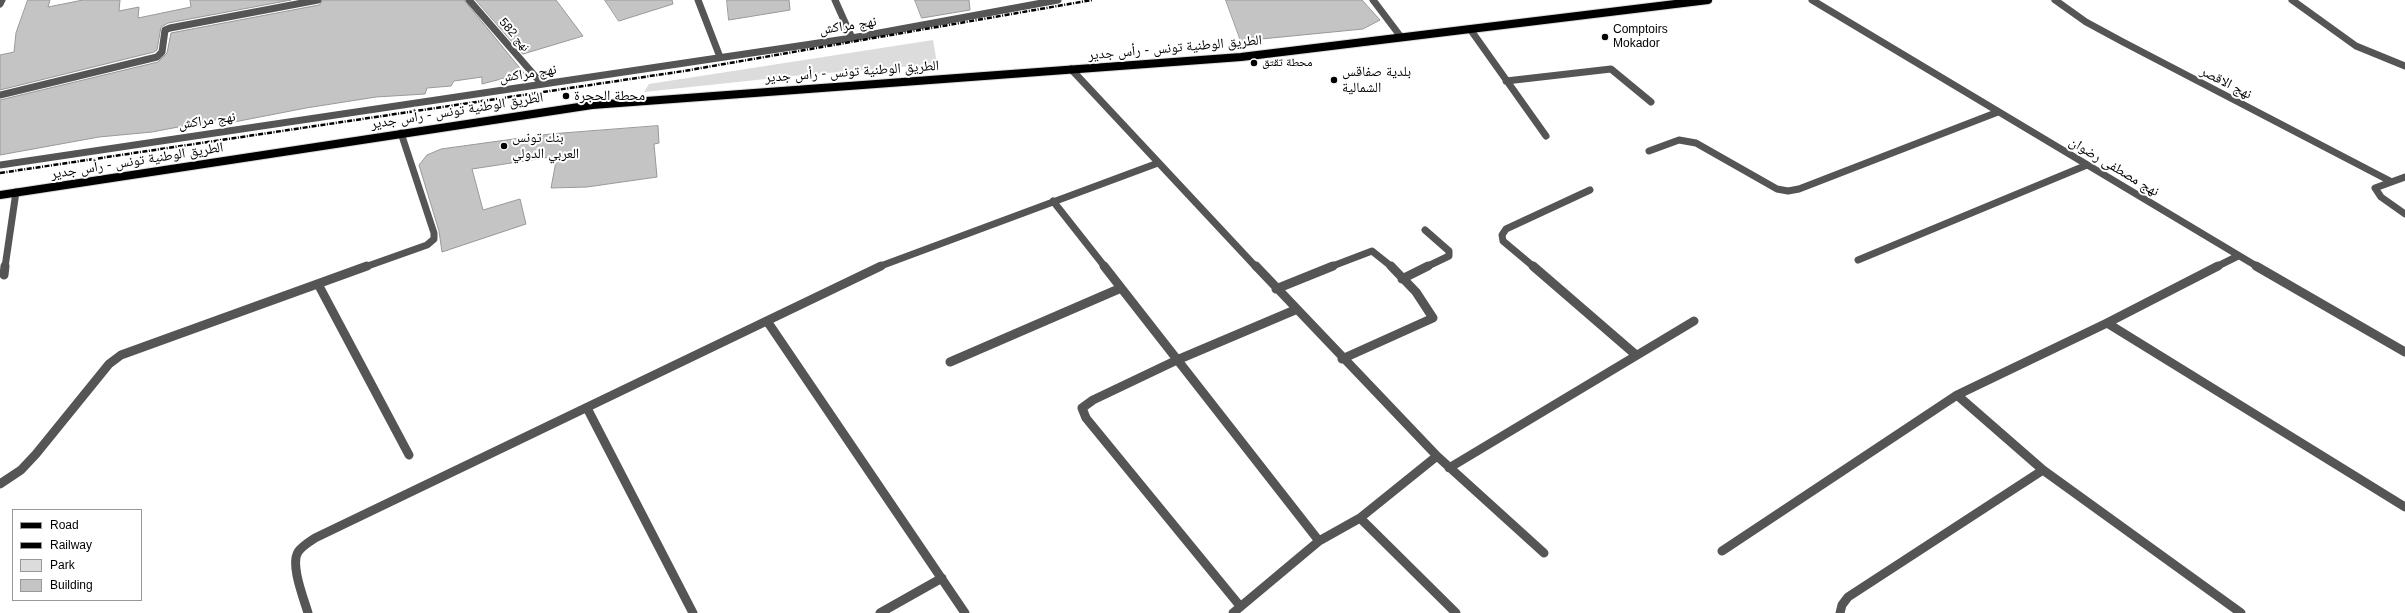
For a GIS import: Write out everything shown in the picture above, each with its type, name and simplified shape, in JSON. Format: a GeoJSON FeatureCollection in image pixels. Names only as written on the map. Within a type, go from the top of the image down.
{"type":"FeatureCollection","features":[{"type":"Feature","properties":{"kind":"main road","name":"الطريق الوطنية تونس - رأس جدير"},"geometry":{"type":"LineString","coordinates":[[0,195],[592,105],[1241,57],[1708,0]]}},
{"type":"Feature","properties":{"kind":"street"},"geometry":{"type":"LineString","coordinates":[[0,4],[2,0]]}},
{"type":"Feature","properties":{"kind":"street"},"geometry":{"type":"LineString","coordinates":[[0,95],[157,57],[162,52],[165,30],[170,28],[318,0]]}},
{"type":"Feature","properties":{"kind":"street","name":"نهج 582"},"geometry":{"type":"LineString","coordinates":[[469,0],[542,84]]}},
{"type":"Feature","properties":{"kind":"street"},"geometry":{"type":"LineString","coordinates":[[698,0],[720,57]]}},
{"type":"Feature","properties":{"kind":"street"},"geometry":{"type":"LineString","coordinates":[[835,0],[852,38]]}},
{"type":"Feature","properties":{"kind":"street","name":"نهج مراكش"},"geometry":{"type":"LineString","coordinates":[[0,165],[852,38],[1058,0]]}},
{"type":"Feature","properties":{"kind":"street"},"geometry":{"type":"LineString","coordinates":[[1373,0],[1384,12],[1401,38]]}},
{"type":"Feature","properties":{"kind":"street","name":"نهج مصطفى رضوان"},"geometry":{"type":"LineString","coordinates":[[1812,0],[2238,256],[2405,352]]}},
{"type":"Feature","properties":{"kind":"street","name":"نهج الاقصر"},"geometry":{"type":"LineString","coordinates":[[2055,0],[2086,22],[2123,42],[2390,181]]}},
{"type":"Feature","properties":{"kind":"street"},"geometry":{"type":"LineString","coordinates":[[2292,0],[2356,46],[2405,66]]}},
{"type":"Feature","properties":{"kind":"street"},"geometry":{"type":"LineString","coordinates":[[1470,29],[1546,136]]}},
{"type":"Feature","properties":{"kind":"street"},"geometry":{"type":"LineString","coordinates":[[1071,69],[1342,359],[1449,468],[1544,553]]}},
{"type":"Feature","properties":{"kind":"street"},"geometry":{"type":"LineString","coordinates":[[1506,81],[1591,70],[1611,69],[1651,102]]}},
{"type":"Feature","properties":{"kind":"street"},"geometry":{"type":"LineString","coordinates":[[1649,151],[1686,140],[1696,143],[1777,189],[1788,191],[1799,189],[1998,112]]}},
{"type":"Feature","properties":{"kind":"street"},"geometry":{"type":"LineString","coordinates":[[0,484],[26,465],[109,364],[121,355],[427,245],[434,239],[434,233],[402,133]]}},
{"type":"Feature","properties":{"kind":"street"},"geometry":{"type":"LineString","coordinates":[[308,613],[295,563],[298,552],[309,542],[326,532],[874,270],[1158,162]]}},
{"type":"Feature","properties":{"kind":"street"},"geometry":{"type":"LineString","coordinates":[[1858,260],[2087,165]]}},
{"type":"Feature","properties":{"kind":"street"},"geometry":{"type":"LineString","coordinates":[[2405,177],[2390,181],[2375,188],[2381,197],[2405,214]]}},
{"type":"Feature","properties":{"kind":"street"},"geometry":{"type":"LineString","coordinates":[[1590,190],[1506,229],[1502,235],[1503,241],[1636,355]]}},
{"type":"Feature","properties":{"kind":"street"},"geometry":{"type":"LineString","coordinates":[[4,275],[16,192]]}},
{"type":"Feature","properties":{"kind":"street"},"geometry":{"type":"LineString","coordinates":[[1053,201],[1319,541]]}},
{"type":"Feature","properties":{"kind":"street"},"geometry":{"type":"LineString","coordinates":[[1402,279],[1449,256],[1449,251],[1425,230]]}},
{"type":"Feature","properties":{"kind":"street"},"geometry":{"type":"LineString","coordinates":[[1276,289],[1372,251],[1432,310],[1433,318],[1342,359]]}},
{"type":"Feature","properties":{"kind":"street"},"geometry":{"type":"LineString","coordinates":[[1722,551],[1957,395],[2107,323],[2238,256]]}},
{"type":"Feature","properties":{"kind":"street"},"geometry":{"type":"LineString","coordinates":[[318,284],[409,455]]}},
{"type":"Feature","properties":{"kind":"street"},"geometry":{"type":"LineString","coordinates":[[950,362],[1121,288]]}},
{"type":"Feature","properties":{"kind":"street"},"geometry":{"type":"LineString","coordinates":[[1240,606],[1083,413],[1082,408],[1086,404],[1177,360],[1295,310]]}},
{"type":"Feature","properties":{"kind":"street"},"geometry":{"type":"LineString","coordinates":[[767,320],[965,613]]}},
{"type":"Feature","properties":{"kind":"street"},"geometry":{"type":"LineString","coordinates":[[1449,468],[1694,321]]}},
{"type":"Feature","properties":{"kind":"street"},"geometry":{"type":"LineString","coordinates":[[2107,323],[2405,507]]}},
{"type":"Feature","properties":{"kind":"street"},"geometry":{"type":"LineString","coordinates":[[1957,395],[2044,470],[2190,578],[2241,613]]}},
{"type":"Feature","properties":{"kind":"street"},"geometry":{"type":"LineString","coordinates":[[587,408],[693,613]]}},
{"type":"Feature","properties":{"kind":"street"},"geometry":{"type":"LineString","coordinates":[[1232,613],[1319,541],[1360,518],[1437,456]]}},
{"type":"Feature","properties":{"kind":"street"},"geometry":{"type":"LineString","coordinates":[[1840,613],[1842,605],[1848,597],[2044,470]]}},
{"type":"Feature","properties":{"kind":"street"},"geometry":{"type":"LineString","coordinates":[[1360,518],[1456,613]]}},
{"type":"Feature","properties":{"kind":"street"},"geometry":{"type":"LineString","coordinates":[[880,613],[942,578]]}},
{"type":"Feature","properties":{"kind":"green space"},"geometry":{"type":"Polygon","coordinates":[[[933,40],[937,64],[803,75],[644,92],[649,84],[933,40]]]}},
{"type":"Feature","properties":{"kind":"building"},"geometry":{"type":"Polygon","coordinates":[[[28,0],[50,0],[48,7],[83,0],[120,0],[119,11],[139,7],[138,18],[191,7],[190,0],[291,0],[168,23],[161,27],[157,50],[154,52],[0,90],[0,55],[14,52],[16,33],[28,0]]]}},
{"type":"Feature","properties":{"kind":"building"},"geometry":{"type":"Polygon","coordinates":[[[323,0],[464,0],[524,73],[482,84],[482,77],[454,81],[451,86],[427,88],[425,94],[376,97],[306,108],[234,122],[236,116],[152,132],[99,137],[0,155],[0,100],[158,62],[167,53],[171,33],[319,5],[323,0]]]}},
{"type":"Feature","properties":{"kind":"building"},"geometry":{"type":"Polygon","coordinates":[[[476,0],[556,0],[583,36],[523,54],[476,0]]]}},
{"type":"Feature","properties":{"kind":"building"},"geometry":{"type":"Polygon","coordinates":[[[605,0],[672,0],[673,4],[619,21],[605,0]]]}},
{"type":"Feature","properties":{"kind":"building"},"geometry":{"type":"Polygon","coordinates":[[[727,0],[789,0],[790,10],[729,20],[727,0]]]}},
{"type":"Feature","properties":{"kind":"building"},"geometry":{"type":"Polygon","coordinates":[[[915,0],[969,0],[970,10],[922,18],[915,0]]]}},
{"type":"Feature","properties":{"kind":"building"},"geometry":{"type":"Polygon","coordinates":[[[1226,0],[1362,0],[1380,20],[1363,29],[1241,41],[1226,0]]]}},
{"type":"Feature","properties":{"kind":"building"},"geometry":{"type":"Polygon","coordinates":[[[658,126],[659,143],[654,144],[657,177],[587,187],[551,188],[557,156],[472,169],[483,210],[520,199],[526,224],[442,252],[439,231],[419,165],[427,155],[441,149],[550,134],[658,126]]]}},
{"type":"Feature","properties":{"kind":"railway"},"geometry":{"type":"LineString","coordinates":[[0,173],[684,71],[1092,0]]}},
{"type":"Feature","properties":{"kind":"place","name":"Comptoirs Mokador"},"geometry":{"type":"Point","coordinates":[1605,37]}},
{"type":"Feature","properties":{"kind":"place","name":"محطة تقتق"},"geometry":{"type":"Point","coordinates":[1254,63]}},
{"type":"Feature","properties":{"kind":"place","name":"بلدية صفاقس الشمالية"},"geometry":{"type":"Point","coordinates":[1334,80]}},
{"type":"Feature","properties":{"kind":"place","name":"محطة الحجرة"},"geometry":{"type":"Point","coordinates":[566,96]}},
{"type":"Feature","properties":{"kind":"place","name":"بنك تونس العربي الدولي"},"geometry":{"type":"Point","coordinates":[504,146]}}]}
